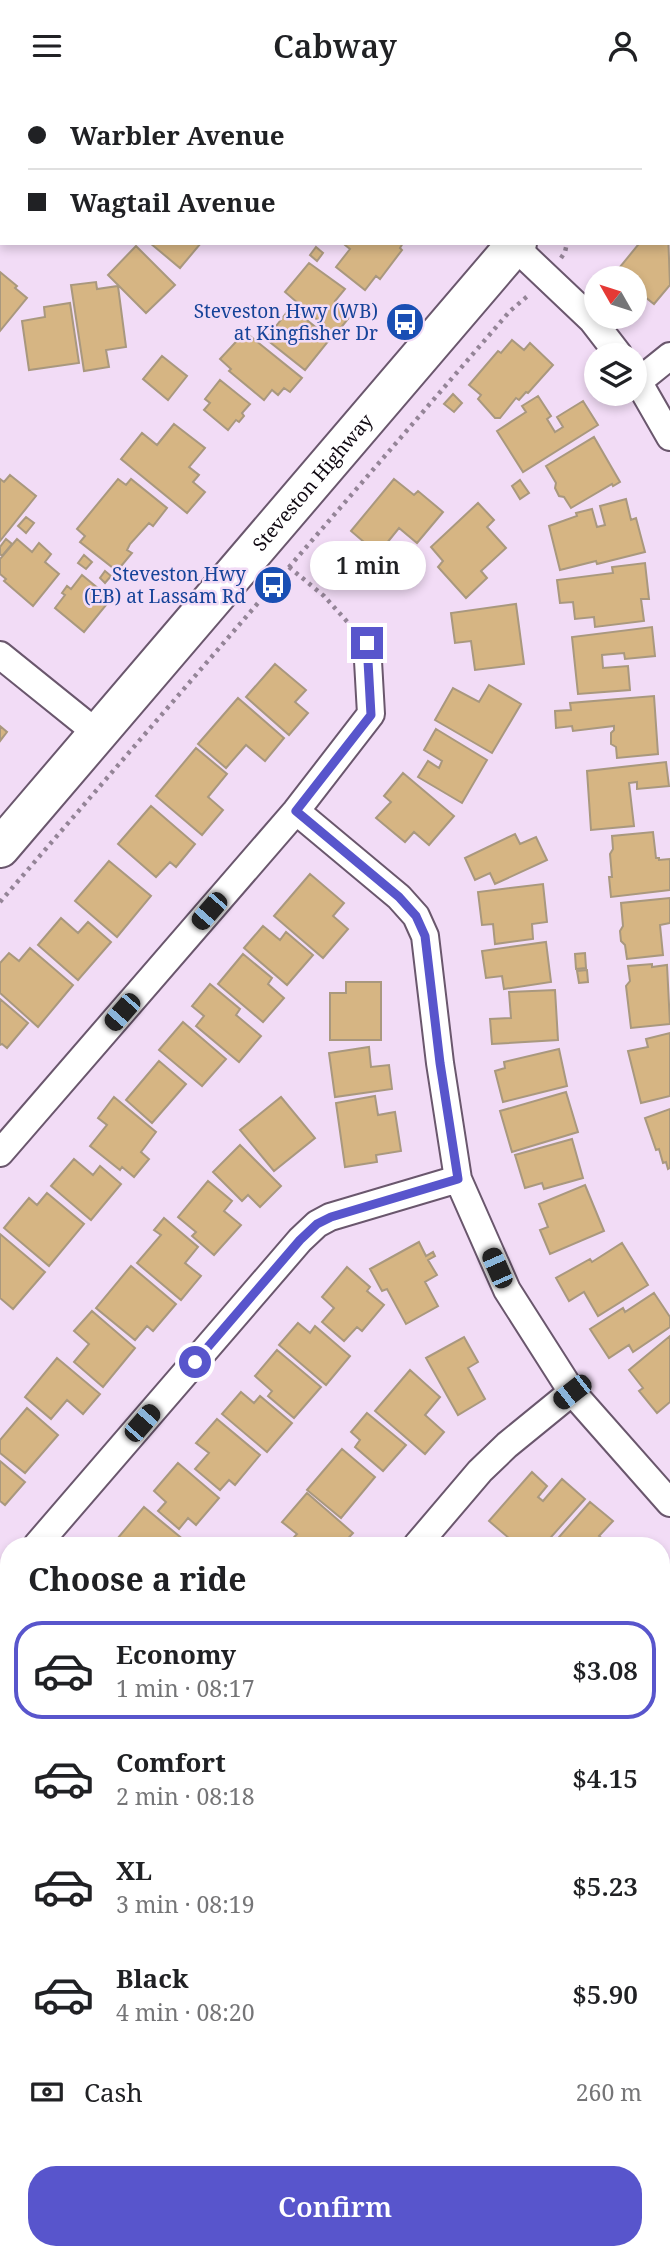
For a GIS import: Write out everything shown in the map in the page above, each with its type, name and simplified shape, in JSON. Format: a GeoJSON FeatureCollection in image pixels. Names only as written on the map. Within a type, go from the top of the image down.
{"type":"FeatureCollection","features":[{"type":"Feature","properties":{"kind":"main road","name":"Steveston Highway"},"geometry":{"type":"LineString","coordinates":[[0,848],[515,245]]}},
{"type":"Feature","properties":{"kind":"street"},"geometry":{"type":"LineString","coordinates":[[515,245],[592,320],[610,343]]}},
{"type":"Feature","properties":{"kind":"street"},"geometry":{"type":"LineString","coordinates":[[647,372],[670,356]]}},
{"type":"Feature","properties":{"kind":"street"},"geometry":{"type":"LineString","coordinates":[[647,397],[670,437]]}},
{"type":"Feature","properties":{"kind":"street"},"geometry":{"type":"LineString","coordinates":[[0,1153],[296,811],[371,715],[367,643]]}},
{"type":"Feature","properties":{"kind":"street"},"geometry":{"type":"LineString","coordinates":[[0,655],[98,734]]}},
{"type":"Feature","properties":{"kind":"street"},"geometry":{"type":"LineString","coordinates":[[296,811],[399,897],[416,916],[425,936],[440,1063],[458,1179],[507,1290],[572,1392],[670,1503]]}},
{"type":"Feature","properties":{"kind":"street"},"geometry":{"type":"LineString","coordinates":[[44,1537],[300,1240],[317,1224],[346,1211],[458,1179]]}},
{"type":"Feature","properties":{"kind":"street"},"geometry":{"type":"LineString","coordinates":[[423,1537],[480,1471],[507,1445],[572,1392]]}},
{"type":"Feature","properties":{"kind":"path"},"geometry":{"type":"LineString","coordinates":[[565,252],[567,245]]}},
{"type":"Feature","properties":{"kind":"path"},"geometry":{"type":"LineString","coordinates":[[0,902],[510,311],[524,301]]}},
{"type":"Feature","properties":{"kind":"path"},"geometry":{"type":"LineString","coordinates":[[289,567],[324,596],[367,643]]}},
{"type":"Feature","properties":{"kind":"building"},"geometry":{"type":"Polygon","coordinates":[[[152,245],[199,245],[180,268],[152,245]]]}},
{"type":"Feature","properties":{"kind":"building"},"geometry":{"type":"Polygon","coordinates":[[[345,245],[402,245],[402,250],[380,279],[376,276],[365,290],[336,267],[350,249],[345,245]]]}},
{"type":"Feature","properties":{"kind":"building"},"geometry":{"type":"Polygon","coordinates":[[[638,245],[668,245],[670,285],[654,304],[648,299],[648,266],[621,266],[638,245]]]}},
{"type":"Feature","properties":{"kind":"building"},"geometry":{"type":"Polygon","coordinates":[[[136,246],[175,285],[146,313],[108,275],[136,246]]]}},
{"type":"Feature","properties":{"kind":"building"},"geometry":{"type":"Polygon","coordinates":[[[316,247],[323,253],[317,261],[310,255],[316,247]]]}},
{"type":"Feature","properties":{"kind":"building"},"geometry":{"type":"Polygon","coordinates":[[[309,263],[345,289],[335,301],[352,314],[335,335],[285,292],[309,263]]]}},
{"type":"Feature","properties":{"kind":"building"},"geometry":{"type":"Polygon","coordinates":[[[0,272],[27,298],[0,331],[0,272]]]}},
{"type":"Feature","properties":{"kind":"building"},"geometry":{"type":"Polygon","coordinates":[[[96,282],[97,289],[118,286],[126,347],[106,350],[109,367],[84,371],[71,285],[96,282]]]}},
{"type":"Feature","properties":{"kind":"building"},"geometry":{"type":"Polygon","coordinates":[[[70,303],[79,363],[29,370],[22,321],[45,317],[44,307],[70,303]]]}},
{"type":"Feature","properties":{"kind":"building"},"geometry":{"type":"Polygon","coordinates":[[[291,307],[330,339],[305,370],[266,339],[291,307]]]}},
{"type":"Feature","properties":{"kind":"building"},"geometry":{"type":"Polygon","coordinates":[[[245,332],[302,378],[290,392],[284,388],[278,395],[272,390],[264,400],[229,371],[231,369],[220,359],[245,332]]]}},
{"type":"Feature","properties":{"kind":"building"},"geometry":{"type":"Polygon","coordinates":[[[512,340],[524,350],[530,343],[553,365],[528,393],[519,400],[516,398],[500,418],[495,418],[478,399],[481,395],[469,385],[498,351],[501,353],[512,340]]]}},
{"type":"Feature","properties":{"kind":"building"},"geometry":{"type":"Polygon","coordinates":[[[162,356],[187,376],[168,400],[143,379],[162,356]]]}},
{"type":"Feature","properties":{"kind":"building"},"geometry":{"type":"Polygon","coordinates":[[[220,380],[250,404],[242,413],[244,416],[239,422],[236,420],[228,430],[204,410],[210,403],[205,399],[220,380]]]}},
{"type":"Feature","properties":{"kind":"building"},"geometry":{"type":"Polygon","coordinates":[[[453,394],[462,403],[454,412],[444,404],[453,394]]]}},
{"type":"Feature","properties":{"kind":"building"},"geometry":{"type":"Polygon","coordinates":[[[538,396],[551,416],[547,419],[555,432],[563,427],[557,417],[583,401],[598,425],[523,472],[497,431],[526,412],[522,406],[538,396]]]}},
{"type":"Feature","properties":{"kind":"building"},"geometry":{"type":"Polygon","coordinates":[[[174,424],[205,448],[189,467],[199,475],[193,482],[205,492],[187,513],[121,459],[142,433],[157,445],[174,424]]]}},
{"type":"Feature","properties":{"kind":"building"},"geometry":{"type":"Polygon","coordinates":[[[594,437],[620,482],[571,508],[564,497],[559,496],[556,483],[546,466],[594,437]]]}},
{"type":"Feature","properties":{"kind":"building"},"geometry":{"type":"Polygon","coordinates":[[[10,475],[36,496],[0,541],[0,479],[4,482],[10,475]]]}},
{"type":"Feature","properties":{"kind":"building"},"geometry":{"type":"Polygon","coordinates":[[[118,479],[126,485],[131,479],[167,508],[153,526],[149,523],[130,544],[127,550],[132,553],[117,571],[80,542],[85,536],[77,529],[118,479]]]}},
{"type":"Feature","properties":{"kind":"building"},"geometry":{"type":"Polygon","coordinates":[[[394,479],[414,495],[418,491],[443,512],[417,543],[399,528],[378,554],[351,531],[394,479]]]}},
{"type":"Feature","properties":{"kind":"building"},"geometry":{"type":"Polygon","coordinates":[[[520,480],[529,493],[520,499],[512,486],[520,480]]]}},
{"type":"Feature","properties":{"kind":"building"},"geometry":{"type":"Polygon","coordinates":[[[626,499],[631,520],[636,518],[645,552],[560,570],[549,526],[577,516],[576,513],[592,509],[597,527],[605,525],[600,506],[626,499]]]}},
{"type":"Feature","properties":{"kind":"building"},"geometry":{"type":"Polygon","coordinates":[[[478,503],[494,520],[487,527],[506,548],[481,571],[487,578],[466,598],[438,567],[443,561],[431,547],[478,503]]]}},
{"type":"Feature","properties":{"kind":"building"},"geometry":{"type":"Polygon","coordinates":[[[26,517],[34,523],[26,533],[18,526],[26,517]]]}},
{"type":"Feature","properties":{"kind":"building"},"geometry":{"type":"Polygon","coordinates":[[[6,539],[12,544],[2,556],[0,547],[6,539]]]}},
{"type":"Feature","properties":{"kind":"building"},"geometry":{"type":"Polygon","coordinates":[[[17,539],[32,552],[39,543],[51,554],[45,562],[59,574],[33,606],[4,581],[6,579],[0,574],[0,559],[17,539]]]}},
{"type":"Feature","properties":{"kind":"building"},"geometry":{"type":"Polygon","coordinates":[[[84,555],[92,562],[86,569],[78,563],[84,555]]]}},
{"type":"Feature","properties":{"kind":"building"},"geometry":{"type":"Polygon","coordinates":[[[645,563],[649,599],[641,599],[644,621],[595,627],[594,617],[575,619],[573,602],[560,603],[557,580],[613,573],[612,567],[645,563]]]}},
{"type":"Feature","properties":{"kind":"building"},"geometry":{"type":"Polygon","coordinates":[[[105,571],[111,576],[105,583],[100,578],[105,571]]]}},
{"type":"Feature","properties":{"kind":"building"},"geometry":{"type":"Polygon","coordinates":[[[82,575],[111,599],[84,632],[55,608],[65,595],[62,593],[67,586],[71,589],[82,575]]]}},
{"type":"Feature","properties":{"kind":"building"},"geometry":{"type":"Polygon","coordinates":[[[516,604],[524,664],[475,670],[471,641],[455,643],[451,613],[516,604]]]}},
{"type":"Feature","properties":{"kind":"building"},"geometry":{"type":"Polygon","coordinates":[[[652,627],[655,656],[625,659],[624,653],[602,655],[603,668],[628,666],[630,690],[578,694],[572,637],[652,627]]]}},
{"type":"Feature","properties":{"kind":"building"},"geometry":{"type":"Polygon","coordinates":[[[275,664],[306,690],[295,702],[308,713],[289,735],[246,697],[275,664]]]}},
{"type":"Feature","properties":{"kind":"building"},"geometry":{"type":"Polygon","coordinates":[[[489,685],[521,704],[492,753],[435,720],[453,688],[479,702],[489,685]]]}},
{"type":"Feature","properties":{"kind":"building"},"geometry":{"type":"Polygon","coordinates":[[[654,696],[658,754],[617,758],[616,747],[611,744],[614,726],[573,731],[572,726],[556,728],[555,711],[571,710],[570,703],[654,696]]]}},
{"type":"Feature","properties":{"kind":"building"},"geometry":{"type":"Polygon","coordinates":[[[238,698],[284,738],[265,761],[246,745],[226,768],[198,744],[238,698]]]}},
{"type":"Feature","properties":{"kind":"building"},"geometry":{"type":"Polygon","coordinates":[[[0,726],[7,732],[0,741],[0,726]]]}},
{"type":"Feature","properties":{"kind":"building"},"geometry":{"type":"Polygon","coordinates":[[[436,729],[487,760],[462,803],[418,777],[428,761],[439,768],[442,761],[424,750],[436,729]]]}},
{"type":"Feature","properties":{"kind":"building"},"geometry":{"type":"Polygon","coordinates":[[[196,748],[227,774],[208,797],[223,810],[202,835],[156,796],[196,748]]]}},
{"type":"Feature","properties":{"kind":"building"},"geometry":{"type":"Polygon","coordinates":[[[666,762],[669,786],[637,789],[637,782],[629,783],[634,826],[591,830],[587,771],[666,762]]]}},
{"type":"Feature","properties":{"kind":"building"},"geometry":{"type":"Polygon","coordinates":[[[403,773],[454,816],[429,845],[414,832],[405,842],[376,818],[391,802],[384,796],[403,773]]]}},
{"type":"Feature","properties":{"kind":"building"},"geometry":{"type":"Polygon","coordinates":[[[151,806],[195,844],[176,867],[170,862],[156,877],[118,844],[151,806]]]}},
{"type":"Feature","properties":{"kind":"building"},"geometry":{"type":"Polygon","coordinates":[[[653,832],[656,858],[670,859],[670,890],[611,897],[609,877],[612,877],[612,836],[653,832]]]}},
{"type":"Feature","properties":{"kind":"building"},"geometry":{"type":"Polygon","coordinates":[[[515,834],[520,844],[536,837],[547,860],[495,884],[490,873],[475,880],[465,858],[515,834]]]}},
{"type":"Feature","properties":{"kind":"building"},"geometry":{"type":"Polygon","coordinates":[[[109,861],[151,896],[117,937],[75,901],[109,861]]]}},
{"type":"Feature","properties":{"kind":"building"},"geometry":{"type":"Polygon","coordinates":[[[310,874],[344,903],[333,916],[348,929],[323,958],[274,916],[310,874]]]}},
{"type":"Feature","properties":{"kind":"building"},"geometry":{"type":"Polygon","coordinates":[[[543,884],[547,922],[532,924],[533,939],[495,944],[493,924],[482,925],[478,892],[543,884]]]}},
{"type":"Feature","properties":{"kind":"building"},"geometry":{"type":"Polygon","coordinates":[[[670,898],[670,923],[660,925],[663,955],[627,959],[625,945],[621,941],[621,903],[670,898]]]}},
{"type":"Feature","properties":{"kind":"building"},"geometry":{"type":"Polygon","coordinates":[[[61,918],[78,933],[88,922],[111,942],[78,980],[38,945],[61,918]]]}},
{"type":"Feature","properties":{"kind":"building"},"geometry":{"type":"Polygon","coordinates":[[[263,926],[280,940],[286,932],[313,955],[287,985],[244,948],[263,926]]]}},
{"type":"Feature","properties":{"kind":"building"},"geometry":{"type":"Polygon","coordinates":[[[546,942],[551,982],[504,989],[502,976],[486,978],[482,951],[546,942]]]}},
{"type":"Feature","properties":{"kind":"building"},"geometry":{"type":"Polygon","coordinates":[[[30,948],[73,985],[38,1027],[0,993],[0,963],[9,953],[19,961],[30,948]]]}},
{"type":"Feature","properties":{"kind":"building"},"geometry":{"type":"Polygon","coordinates":[[[585,953],[586,968],[576,969],[575,954],[585,953]]]}},
{"type":"Feature","properties":{"kind":"building"},"geometry":{"type":"Polygon","coordinates":[[[243,954],[272,978],[268,984],[284,998],[263,1022],[218,984],[243,954]]]}},
{"type":"Feature","properties":{"kind":"building"},"geometry":{"type":"Polygon","coordinates":[[[652,964],[652,967],[667,965],[670,1024],[631,1028],[626,986],[630,981],[628,966],[652,964]]]}},
{"type":"Feature","properties":{"kind":"building"},"geometry":{"type":"Polygon","coordinates":[[[587,970],[588,982],[579,983],[577,971],[587,970]]]}},
{"type":"Feature","properties":{"kind":"building"},"geometry":{"type":"Polygon","coordinates":[[[346,982],[381,982],[381,1040],[330,1040],[330,993],[346,993],[346,982]]]}},
{"type":"Feature","properties":{"kind":"building"},"geometry":{"type":"Polygon","coordinates":[[[210,984],[240,1009],[236,1015],[261,1036],[239,1062],[196,1026],[204,1016],[192,1006],[210,984]]]}},
{"type":"Feature","properties":{"kind":"building"},"geometry":{"type":"Polygon","coordinates":[[[555,990],[558,1040],[492,1044],[490,1019],[511,1018],[509,992],[555,990]]]}},
{"type":"Feature","properties":{"kind":"building"},"geometry":{"type":"Polygon","coordinates":[[[0,999],[28,1023],[7,1048],[0,1045],[0,999]]]}},
{"type":"Feature","properties":{"kind":"building"},"geometry":{"type":"Polygon","coordinates":[[[183,1022],[226,1059],[202,1086],[159,1050],[183,1022]]]}},
{"type":"Feature","properties":{"kind":"building"},"geometry":{"type":"Polygon","coordinates":[[[670,1033],[670,1096],[641,1103],[628,1051],[648,1047],[646,1039],[670,1033]]]}},
{"type":"Feature","properties":{"kind":"building"},"geometry":{"type":"Polygon","coordinates":[[[369,1047],[371,1067],[389,1065],[392,1089],[335,1097],[329,1053],[369,1047]]]}},
{"type":"Feature","properties":{"kind":"building"},"geometry":{"type":"Polygon","coordinates":[[[559,1049],[567,1086],[503,1102],[495,1071],[505,1068],[504,1062],[559,1049]]]}},
{"type":"Feature","properties":{"kind":"building"},"geometry":{"type":"Polygon","coordinates":[[[159,1061],[186,1084],[152,1123],[126,1100],[159,1061]]]}},
{"type":"Feature","properties":{"kind":"building"},"geometry":{"type":"Polygon","coordinates":[[[566,1092],[578,1132],[512,1152],[500,1111],[566,1092]]]}},
{"type":"Feature","properties":{"kind":"building"},"geometry":{"type":"Polygon","coordinates":[[[375,1096],[378,1115],[395,1112],[401,1151],[376,1155],[377,1162],[345,1167],[336,1103],[375,1096]]]}},
{"type":"Feature","properties":{"kind":"building"},"geometry":{"type":"Polygon","coordinates":[[[114,1097],[156,1132],[141,1152],[149,1159],[134,1177],[122,1167],[120,1170],[90,1146],[107,1125],[98,1118],[114,1097]]]}},
{"type":"Feature","properties":{"kind":"building"},"geometry":{"type":"Polygon","coordinates":[[[281,1097],[315,1138],[274,1171],[240,1130],[281,1097]]]}},
{"type":"Feature","properties":{"kind":"building"},"geometry":{"type":"Polygon","coordinates":[[[670,1109],[668,1169],[659,1149],[656,1150],[645,1118],[670,1109]]]}},
{"type":"Feature","properties":{"kind":"building"},"geometry":{"type":"Polygon","coordinates":[[[572,1139],[583,1178],[544,1189],[542,1183],[525,1188],[515,1155],[572,1139]]]}},
{"type":"Feature","properties":{"kind":"building"},"geometry":{"type":"Polygon","coordinates":[[[240,1145],[281,1186],[260,1207],[248,1195],[242,1201],[213,1172],[240,1145]]]}},
{"type":"Feature","properties":{"kind":"building"},"geometry":{"type":"Polygon","coordinates":[[[74,1159],[93,1175],[100,1166],[121,1184],[91,1220],[51,1186],[74,1159]]]}},
{"type":"Feature","properties":{"kind":"building"},"geometry":{"type":"Polygon","coordinates":[[[208,1181],[232,1201],[224,1211],[241,1225],[214,1255],[192,1236],[196,1232],[178,1217],[208,1181]]]}},
{"type":"Feature","properties":{"kind":"building"},"geometry":{"type":"Polygon","coordinates":[[[585,1185],[604,1231],[550,1254],[540,1230],[548,1227],[539,1204],[585,1185]]]}},
{"type":"Feature","properties":{"kind":"building"},"geometry":{"type":"Polygon","coordinates":[[[47,1193],[84,1224],[49,1266],[4,1228],[29,1198],[37,1205],[47,1193]]]}},
{"type":"Feature","properties":{"kind":"building"},"geometry":{"type":"Polygon","coordinates":[[[164,1218],[198,1247],[185,1263],[201,1276],[181,1300],[137,1263],[161,1235],[154,1230],[164,1218]]]}},
{"type":"Feature","properties":{"kind":"building"},"geometry":{"type":"Polygon","coordinates":[[[0,1234],[45,1272],[13,1309],[0,1298],[0,1234]]]}},
{"type":"Feature","properties":{"kind":"building"},"geometry":{"type":"Polygon","coordinates":[[[419,1242],[426,1256],[433,1252],[435,1256],[428,1260],[437,1275],[425,1282],[438,1306],[406,1324],[387,1289],[382,1291],[370,1269],[419,1242]]]}},
{"type":"Feature","properties":{"kind":"building"},"geometry":{"type":"Polygon","coordinates":[[[622,1243],[648,1285],[598,1316],[584,1292],[569,1301],[556,1278],[590,1259],[592,1262],[622,1243]]]}},
{"type":"Feature","properties":{"kind":"building"},"geometry":{"type":"Polygon","coordinates":[[[131,1266],[176,1304],[153,1331],[147,1326],[135,1340],[96,1308],[131,1266]]]}},
{"type":"Feature","properties":{"kind":"building"},"geometry":{"type":"Polygon","coordinates":[[[347,1267],[370,1287],[367,1291],[384,1305],[362,1331],[357,1327],[344,1341],[322,1322],[334,1308],[322,1297],[347,1267]]]}},
{"type":"Feature","properties":{"kind":"building"},"geometry":{"type":"Polygon","coordinates":[[[654,1293],[670,1317],[670,1327],[633,1352],[629,1345],[609,1358],[590,1329],[623,1308],[625,1312],[654,1293]]]}},
{"type":"Feature","properties":{"kind":"building"},"geometry":{"type":"Polygon","coordinates":[[[92,1311],[135,1348],[103,1387],[74,1362],[89,1344],[74,1331],[92,1311]]]}},
{"type":"Feature","properties":{"kind":"building"},"geometry":{"type":"Polygon","coordinates":[[[298,1323],[310,1333],[315,1326],[350,1356],[326,1385],[279,1345],[298,1323]]]}},
{"type":"Feature","properties":{"kind":"building"},"geometry":{"type":"Polygon","coordinates":[[[670,1336],[670,1402],[657,1413],[639,1391],[643,1388],[629,1370],[670,1336]]]}},
{"type":"Feature","properties":{"kind":"building"},"geometry":{"type":"Polygon","coordinates":[[[464,1337],[478,1362],[468,1368],[485,1399],[458,1415],[426,1358],[464,1337]]]}},
{"type":"Feature","properties":{"kind":"building"},"geometry":{"type":"Polygon","coordinates":[[[277,1350],[321,1387],[294,1418],[268,1396],[272,1391],[255,1376],[277,1350]]]}},
{"type":"Feature","properties":{"kind":"building"},"geometry":{"type":"Polygon","coordinates":[[[57,1358],[100,1394],[83,1414],[67,1400],[51,1419],[25,1397],[57,1358]]]}},
{"type":"Feature","properties":{"kind":"building"},"geometry":{"type":"Polygon","coordinates":[[[410,1370],[440,1397],[425,1415],[444,1432],[425,1454],[375,1411],[410,1370]]]}},
{"type":"Feature","properties":{"kind":"building"},"geometry":{"type":"Polygon","coordinates":[[[241,1392],[254,1403],[260,1396],[292,1423],[267,1452],[222,1414],[241,1392]]]}},
{"type":"Feature","properties":{"kind":"building"},"geometry":{"type":"Polygon","coordinates":[[[27,1408],[58,1435],[25,1473],[0,1453],[0,1440],[27,1408]]]}},
{"type":"Feature","properties":{"kind":"building"},"geometry":{"type":"Polygon","coordinates":[[[367,1413],[406,1445],[383,1471],[355,1447],[360,1440],[351,1432],[367,1413]]]}},
{"type":"Feature","properties":{"kind":"building"},"geometry":{"type":"Polygon","coordinates":[[[217,1419],[260,1455],[235,1485],[229,1480],[220,1490],[195,1469],[209,1453],[196,1443],[217,1419]]]}},
{"type":"Feature","properties":{"kind":"building"},"geometry":{"type":"Polygon","coordinates":[[[342,1449],[375,1477],[341,1518],[307,1490],[342,1449]]]}},
{"type":"Feature","properties":{"kind":"building"},"geometry":{"type":"Polygon","coordinates":[[[0,1461],[25,1482],[5,1505],[0,1501],[0,1461]]]}},
{"type":"Feature","properties":{"kind":"building"},"geometry":{"type":"Polygon","coordinates":[[[178,1463],[219,1498],[196,1525],[188,1518],[179,1529],[158,1511],[166,1502],[154,1491],[178,1463]]]}},
{"type":"Feature","properties":{"kind":"building"},"geometry":{"type":"Polygon","coordinates":[[[532,1472],[547,1486],[538,1497],[543,1501],[562,1479],[585,1499],[551,1537],[508,1537],[489,1521],[532,1472]]]}},
{"type":"Feature","properties":{"kind":"building"},"geometry":{"type":"Polygon","coordinates":[[[307,1493],[353,1533],[349,1537],[294,1537],[297,1534],[282,1522],[307,1493]]]}},
{"type":"Feature","properties":{"kind":"building"},"geometry":{"type":"Polygon","coordinates":[[[590,1502],[613,1521],[600,1537],[559,1537],[590,1502]]]}},
{"type":"Feature","properties":{"kind":"building"},"geometry":{"type":"Polygon","coordinates":[[[144,1507],[180,1537],[119,1537],[144,1507]]]}},
{"type":"Feature","properties":{"kind":"place","name":"Steveston Hwy (WB) at Kingfisher Dr"},"geometry":{"type":"Point","coordinates":[405,322]}},
{"type":"Feature","properties":{"kind":"place","name":"Steveston Hwy (EB) at Lassam Rd"},"geometry":{"type":"Point","coordinates":[273,585]}},
{"type":"Feature","properties":{"kind":"route"},"geometry":{"type":"LineString","coordinates":[[195,1362],[300,1240],[317,1224],[346,1211],[458,1179],[440,1063],[425,936],[416,916],[399,897],[296,811],[371,715],[367,643]]}}]}
